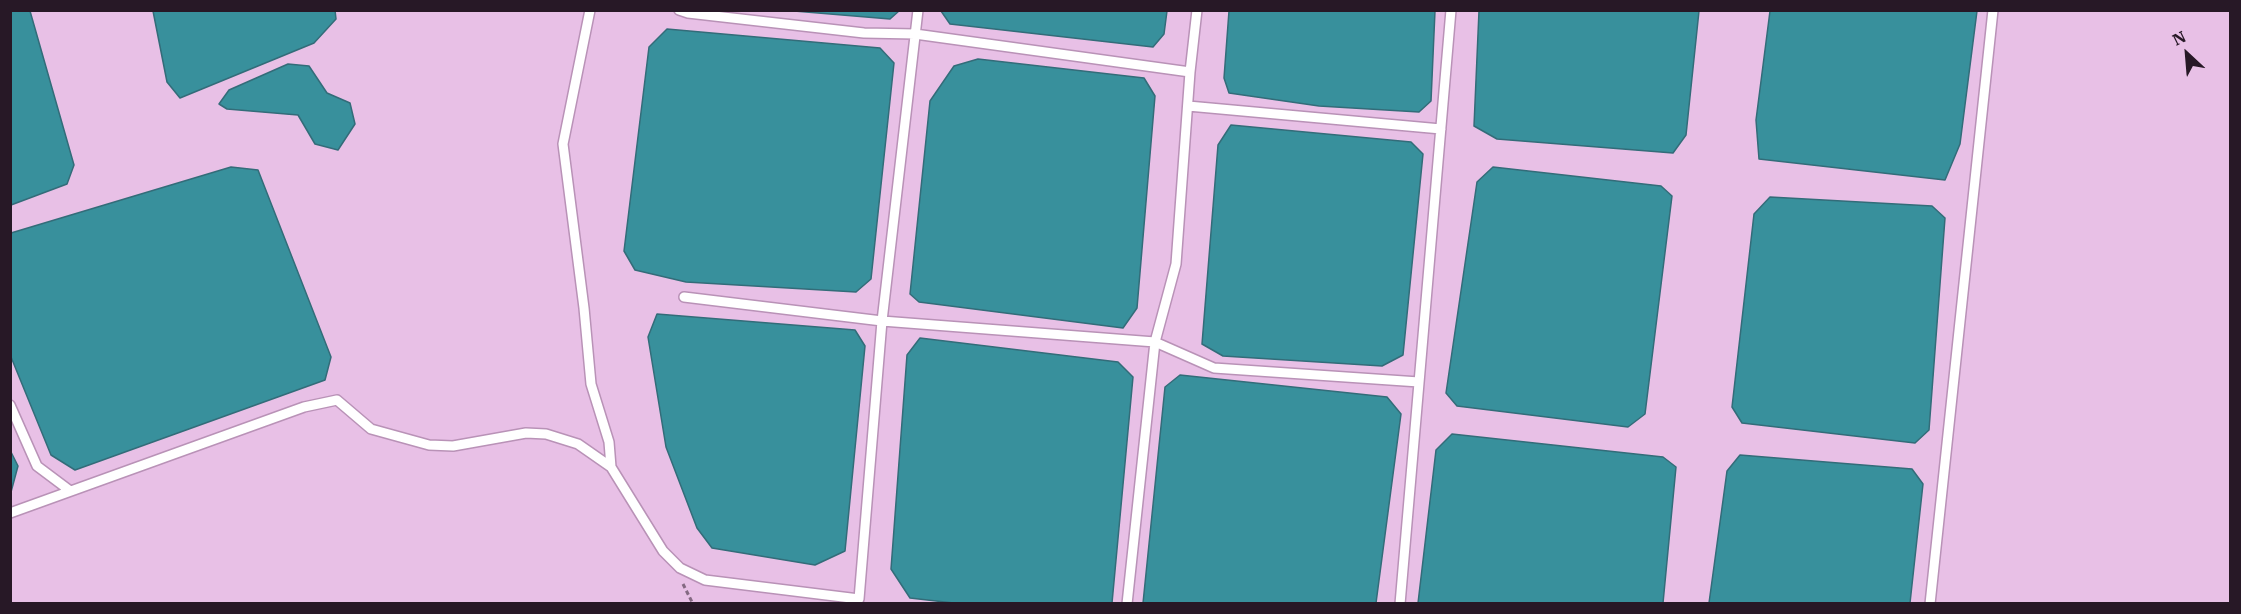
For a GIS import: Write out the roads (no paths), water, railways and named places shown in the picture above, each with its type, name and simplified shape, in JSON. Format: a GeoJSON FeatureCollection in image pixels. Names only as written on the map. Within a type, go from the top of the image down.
{"type":"FeatureCollection","features":[{"type":"Feature","properties":{"kind":"lane"},"geometry":{"type":"LineString","coordinates":[[590,10],[563,144],[584,308],[589,374],[595,401],[609,442],[611,467]]}},
{"type":"Feature","properties":{"kind":"lane"},"geometry":{"type":"LineString","coordinates":[[679,10],[688,13],[864,33],[915,34],[1190,72]]}},
{"type":"Feature","properties":{"kind":"lane"},"geometry":{"type":"LineString","coordinates":[[862,601],[882,321],[918,10]]}},
{"type":"Feature","properties":{"kind":"lane"},"geometry":{"type":"LineString","coordinates":[[1127,603],[1155,342],[1176,264],[1190,72],[1197,10]]}},
{"type":"Feature","properties":{"kind":"lane"},"geometry":{"type":"LineString","coordinates":[[1400,603],[1451,10]]}},
{"type":"Feature","properties":{"kind":"lane"},"geometry":{"type":"LineString","coordinates":[[1930,603],[1993,10]]}},
{"type":"Feature","properties":{"kind":"lane"},"geometry":{"type":"LineString","coordinates":[[1188,106],[1441,129]]}},
{"type":"Feature","properties":{"kind":"lane"},"geometry":{"type":"LineString","coordinates":[[684,297],[882,321],[1155,342],[1214,368],[1419,382]]}},
{"type":"Feature","properties":{"kind":"lane"},"geometry":{"type":"LineString","coordinates":[[10,513],[304,407],[337,400],[371,429],[441,447],[516,434],[546,434],[578,444],[611,467],[663,551],[671,561],[686,572],[717,582],[862,601]]}},
{"type":"Feature","properties":{"kind":"lane"},"geometry":{"type":"LineString","coordinates":[[10,405],[38,466],[69,490]]}},
{"type":"Feature","properties":{"kind":"lane"},"geometry":{"type":"LineString","coordinates":[[848,603],[862,601]]}}]}
